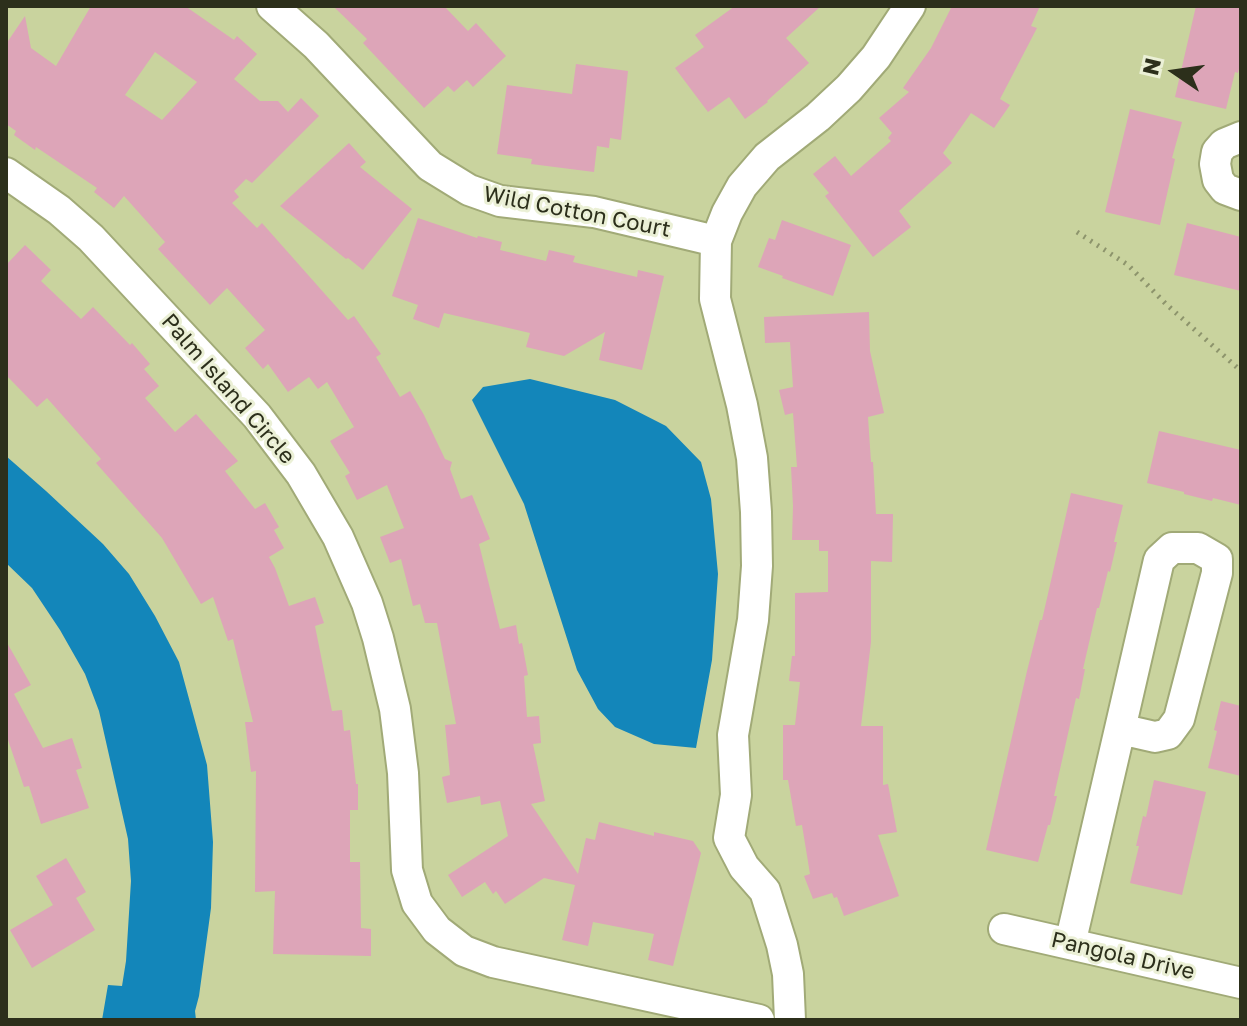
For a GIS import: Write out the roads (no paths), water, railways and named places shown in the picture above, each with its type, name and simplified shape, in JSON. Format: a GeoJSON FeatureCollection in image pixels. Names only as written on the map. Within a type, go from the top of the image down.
{"type":"FeatureCollection","features":[{"type":"Feature","properties":{"kind":"street","name":"Wild Cotton Court"},"geometry":{"type":"LineString","coordinates":[[272,6],[316,45],[430,166],[469,190],[500,201],[594,212],[716,241]]}},
{"type":"Feature","properties":{"kind":"street"},"geometry":{"type":"LineString","coordinates":[[790,1020],[788,974],[765,891],[744,867],[729,838],[736,795],[733,735],[753,620],[757,566],[756,512],[752,458],[742,405],[715,299],[716,241],[742,186],[767,157],[849,88],[876,57],[910,6]]}},
{"type":"Feature","properties":{"kind":"street"},"geometry":{"type":"LineString","coordinates":[[1241,137],[1224,144],[1217,152],[1215,164],[1218,180],[1225,189],[1241,195]]}},
{"type":"Feature","properties":{"kind":"street","name":"Palm Island Circle"},"geometry":{"type":"LineString","coordinates":[[6,173],[59,210],[91,238],[257,416],[301,474],[338,537],[367,603],[395,709],[403,773],[407,870],[417,903],[437,930],[464,951],[493,962],[759,1020]]}},
{"type":"Feature","properties":{"kind":"street"},"geometry":{"type":"LineString","coordinates":[[1070,944],[1159,560],[1172,548],[1198,548],[1217,559],[1217,573],[1179,719],[1168,734],[1155,737],[1120,729]]}},
{"type":"Feature","properties":{"kind":"street","name":"Pangola Drive"},"geometry":{"type":"LineString","coordinates":[[1004,929],[1241,983]]}},
{"type":"Feature","properties":{"kind":"water"},"geometry":{"type":"Polygon","coordinates":[[[530,379],[615,400],[666,426],[701,462],[711,499],[718,574],[712,660],[696,748],[654,744],[615,727],[598,709],[577,670],[524,504],[472,400],[483,387],[530,379]]]}},
{"type":"Feature","properties":{"kind":"water"},"geometry":{"type":"Polygon","coordinates":[[[6,456],[103,544],[129,574],[179,662],[207,765],[213,842],[211,908],[196,1020],[102,1020],[108,985],[122,986],[126,961],[131,881],[128,839],[99,711],[85,674],[32,588],[6,563],[6,456]]]}}]}
